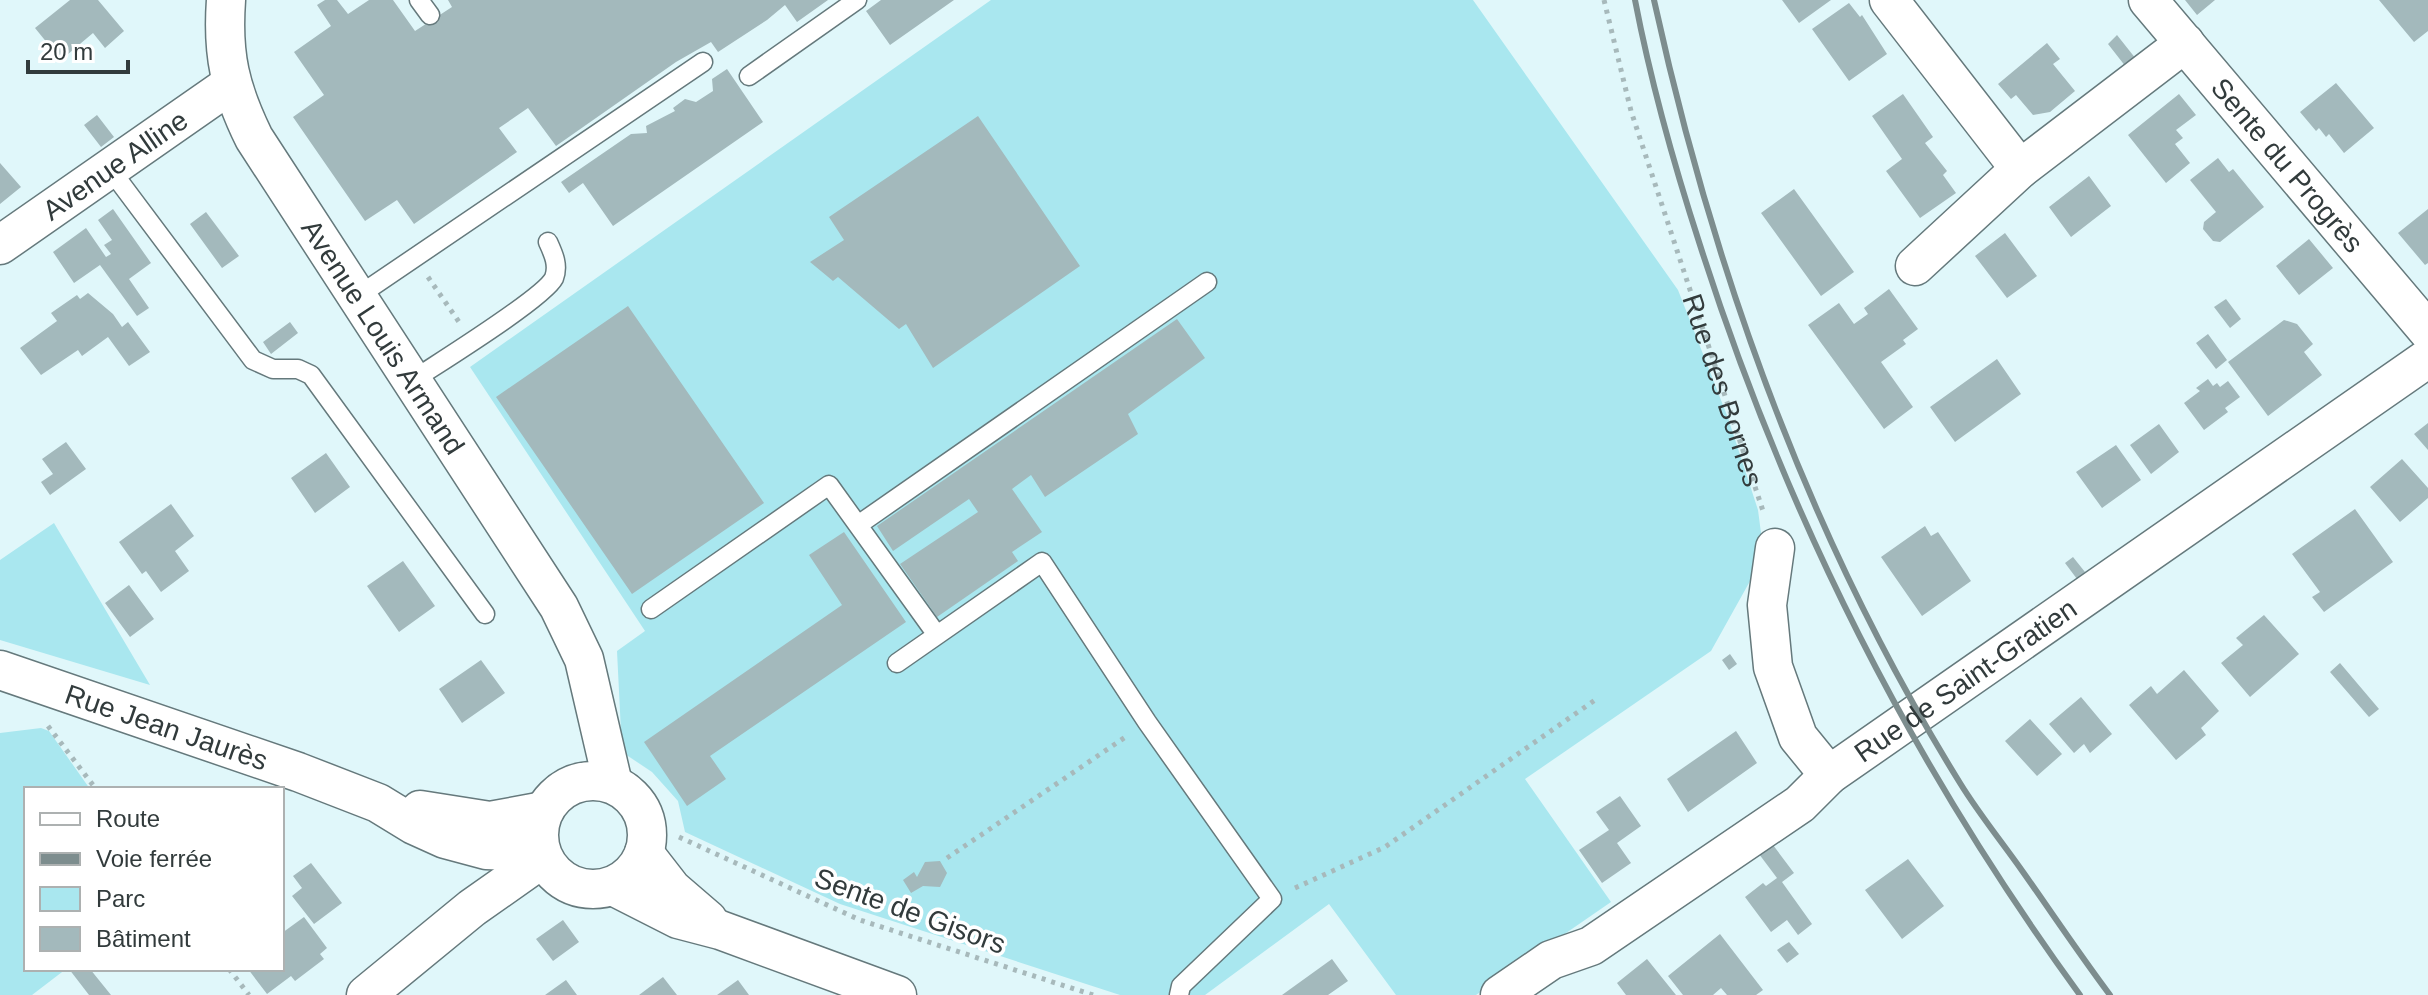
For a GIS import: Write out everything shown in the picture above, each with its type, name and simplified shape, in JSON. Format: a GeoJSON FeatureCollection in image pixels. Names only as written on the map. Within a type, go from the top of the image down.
{"type":"FeatureCollection","features":[{"type":"Feature","properties":{"kind":"street","name":"Avenue Louis Armand"},"geometry":{"type":"LineString","coordinates":[[226,0],[224,26],[231,84],[254,138],[559,607],[584,659],[595,784]]}},
{"type":"Feature","properties":{"kind":"street"},"geometry":{"type":"LineString","coordinates":[[1889,0],[2020,169]]}},
{"type":"Feature","properties":{"kind":"street","name":"Sente du Progrès"},"geometry":{"type":"LineString","coordinates":[[2148,0],[2428,331]]}},
{"type":"Feature","properties":{"kind":"street"},"geometry":{"type":"LineString","coordinates":[[1915,266],[2020,169],[2185,43]]}},
{"type":"Feature","properties":{"kind":"street","name":"Avenue Alline"},"geometry":{"type":"LineString","coordinates":[[0,245],[231,84]]}},
{"type":"Feature","properties":{"kind":"street","name":"Rue de Saint-Gratien"},"geometry":{"type":"LineString","coordinates":[[1500,995],[1551,960],[1591,946],[1800,804],[1829,775],[2428,358]]}},
{"type":"Feature","properties":{"kind":"street"},"geometry":{"type":"LineString","coordinates":[[1775,548],[1767,605],[1773,667],[1798,737],[1829,775]]}},
{"type":"Feature","properties":{"kind":"street","name":"Rue Jean Jaurès"},"geometry":{"type":"LineString","coordinates":[[0,670],[298,772],[378,803],[445,839],[486,850],[542,855]]}},
{"type":"Feature","properties":{"kind":"street"},"geometry":{"type":"LineString","coordinates":[[659,844],[635,870],[613,886],[599,889],[572,886],[550,869],[542,855],[539,824],[544,811],[563,789],[595,784],[628,793],[639,805],[646,821],[648,837],[659,844],[672,889],[720,930]]}},
{"type":"Feature","properties":{"kind":"street","name":"Rue Jean Jaurès"},"geometry":{"type":"LineString","coordinates":[[378,803],[490,821],[544,811]]}},
{"type":"Feature","properties":{"kind":"street"},"geometry":{"type":"LineString","coordinates":[[445,839],[466,876],[472,908]]}},
{"type":"Feature","properties":{"kind":"street"},"geometry":{"type":"LineString","coordinates":[[366,995],[542,855]]}},
{"type":"Feature","properties":{"kind":"street"},"geometry":{"type":"LineString","coordinates":[[613,886],[667,915],[720,930],[897,995]]}},
{"type":"Feature","properties":{"kind":"lane"},"geometry":{"type":"LineString","coordinates":[[749,76],[857,0]]}},
{"type":"Feature","properties":{"kind":"lane"},"geometry":{"type":"LineString","coordinates":[[358,296],[703,62]]}},
{"type":"Feature","properties":{"kind":"lane"},"geometry":{"type":"LineString","coordinates":[[110,169],[253,360],[273,369],[298,369],[311,375],[485,614]]}},
{"type":"Feature","properties":{"kind":"lane"},"geometry":{"type":"LineString","coordinates":[[413,380],[536,297],[554,277],[556,257],[548,242]]}},
{"type":"Feature","properties":{"kind":"lane"},"geometry":{"type":"LineString","coordinates":[[858,525],[1207,282]]}},
{"type":"Feature","properties":{"kind":"lane"},"geometry":{"type":"LineString","coordinates":[[651,609],[829,485],[937,635]]}},
{"type":"Feature","properties":{"kind":"lane"},"geometry":{"type":"LineString","coordinates":[[897,663],[1042,562],[1147,722],[1272,899],[1181,986],[1179,995]]}},
{"type":"Feature","properties":{"kind":"path","name":"Rue des Bornes"},"geometry":{"type":"LineString","coordinates":[[1604,0],[1631,111],[1775,548]]}},
{"type":"Feature","properties":{"kind":"path"},"geometry":{"type":"LineString","coordinates":[[1272,899],[1385,847],[1595,700]]}},
{"type":"Feature","properties":{"kind":"path"},"geometry":{"type":"LineString","coordinates":[[41,718],[94,787]]}},
{"type":"Feature","properties":{"kind":"path"},"geometry":{"type":"LineString","coordinates":[[947,858],[1147,722]]}},
{"type":"Feature","properties":{"kind":"path","name":"Sente de Gisors"},"geometry":{"type":"LineString","coordinates":[[659,844],[860,920],[1093,995]]}},
{"type":"Feature","properties":{"kind":"path"},"geometry":{"type":"LineString","coordinates":[[231,971],[249,995]]}},
{"type":"Feature","properties":{"kind":"green space"},"geometry":{"type":"Polygon","coordinates":[[[991,0],[1473,0],[1678,290],[1728,418],[1758,510],[1764,556],[1711,651],[1525,779],[1611,902],[1476,995],[1396,995],[1329,904],[1205,995],[1120,995],[840,904],[685,832],[678,801],[652,772],[622,752],[617,651],[645,631],[470,367],[991,0]]]}},
{"type":"Feature","properties":{"kind":"green space"},"geometry":{"type":"Polygon","coordinates":[[[54,523],[150,685],[0,640],[0,560],[54,523]]]}},
{"type":"Feature","properties":{"kind":"green space"},"geometry":{"type":"Polygon","coordinates":[[[41,728],[49,731],[89,787],[24,787],[24,971],[63,971],[32,995],[0,995],[0,733],[41,728]]]}},
{"type":"Feature","properties":{"kind":"building"},"geometry":{"type":"Polygon","coordinates":[[[70,0],[98,0],[124,31],[105,48],[93,33],[61,60],[35,28],[70,0]]]}},
{"type":"Feature","properties":{"kind":"building"},"geometry":{"type":"Polygon","coordinates":[[[325,0],[337,0],[348,14],[369,0],[393,0],[415,31],[452,7],[448,0],[828,0],[797,22],[785,5],[718,52],[711,42],[676,62],[556,146],[528,108],[499,128],[517,152],[414,224],[397,200],[365,221],[293,117],[324,95],[294,52],[331,26],[317,5],[325,0]]]}},
{"type":"Feature","properties":{"kind":"building"},"geometry":{"type":"Polygon","coordinates":[[[881,0],[954,0],[890,45],[866,11],[881,0]]]}},
{"type":"Feature","properties":{"kind":"building"},"geometry":{"type":"Polygon","coordinates":[[[1782,0],[1831,0],[1799,23],[1782,0]]]}},
{"type":"Feature","properties":{"kind":"building"},"geometry":{"type":"Polygon","coordinates":[[[2185,0],[2215,0],[2197,15],[2185,0]]]}},
{"type":"Feature","properties":{"kind":"building"},"geometry":{"type":"Polygon","coordinates":[[[2379,0],[2428,0],[2428,31],[2414,42],[2379,0]]]}},
{"type":"Feature","properties":{"kind":"building"},"geometry":{"type":"Polygon","coordinates":[[[1849,3],[1860,17],[1862,15],[1887,54],[1849,81],[1812,29],[1849,3]]]}},
{"type":"Feature","properties":{"kind":"building"},"geometry":{"type":"Polygon","coordinates":[[[2117,35],[2136,59],[2126,67],[2108,44],[2117,35]]]}},
{"type":"Feature","properties":{"kind":"building"},"geometry":{"type":"Polygon","coordinates":[[[2047,43],[2060,59],[2053,64],[2075,91],[2050,112],[2033,115],[2016,95],[2011,99],[1998,84],[2047,43]]]}},
{"type":"Feature","properties":{"kind":"building"},"geometry":{"type":"Polygon","coordinates":[[[727,69],[763,122],[613,226],[583,183],[569,193],[561,182],[631,134],[647,133],[646,126],[675,111],[673,108],[685,99],[696,102],[713,91],[712,79],[727,69]]]}},
{"type":"Feature","properties":{"kind":"building"},"geometry":{"type":"Polygon","coordinates":[[[2336,83],[2374,128],[2344,153],[2329,134],[2326,137],[2319,128],[2316,131],[2300,112],[2336,83]]]}},
{"type":"Feature","properties":{"kind":"building"},"geometry":{"type":"Polygon","coordinates":[[[1903,94],[1933,137],[1925,143],[1947,171],[1943,175],[1956,193],[1920,218],[1886,171],[1902,159],[1872,116],[1903,94]]]}},
{"type":"Feature","properties":{"kind":"building"},"geometry":{"type":"Polygon","coordinates":[[[2179,94],[2196,115],[2176,130],[2183,138],[2175,144],[2190,163],[2166,183],[2128,135],[2179,94]]]}},
{"type":"Feature","properties":{"kind":"building"},"geometry":{"type":"Polygon","coordinates":[[[97,115],[114,137],[101,147],[84,125],[97,115]]]}},
{"type":"Feature","properties":{"kind":"building"},"geometry":{"type":"Polygon","coordinates":[[[978,116],[1080,266],[933,368],[906,324],[899,329],[838,277],[833,281],[810,262],[844,240],[829,217],[978,116]]]}},
{"type":"Feature","properties":{"kind":"building"},"geometry":{"type":"Polygon","coordinates":[[[2218,158],[2229,172],[2233,169],[2264,207],[2220,242],[2213,241],[2203,229],[2204,222],[2216,212],[2190,180],[2218,158]]]}},
{"type":"Feature","properties":{"kind":"building"},"geometry":{"type":"Polygon","coordinates":[[[0,163],[21,187],[0,204],[0,163]]]}},
{"type":"Feature","properties":{"kind":"building"},"geometry":{"type":"Polygon","coordinates":[[[2089,176],[2111,206],[2071,237],[2049,207],[2089,176]]]}},
{"type":"Feature","properties":{"kind":"building"},"geometry":{"type":"Polygon","coordinates":[[[1794,189],[1854,272],[1821,296],[1761,213],[1794,189]]]}},
{"type":"Feature","properties":{"kind":"building"},"geometry":{"type":"Polygon","coordinates":[[[113,209],[151,263],[129,279],[149,308],[137,316],[100,265],[74,283],[53,252],[86,228],[106,257],[111,254],[104,245],[112,240],[98,220],[113,209]]]}},
{"type":"Feature","properties":{"kind":"building"},"geometry":{"type":"Polygon","coordinates":[[[2428,209],[2428,263],[2425,265],[2398,233],[2428,209]]]}},
{"type":"Feature","properties":{"kind":"building"},"geometry":{"type":"Polygon","coordinates":[[[206,212],[239,256],[222,268],[190,224],[206,212]]]}},
{"type":"Feature","properties":{"kind":"building"},"geometry":{"type":"Polygon","coordinates":[[[2005,233],[2037,276],[2007,298],[1975,256],[2005,233]]]}},
{"type":"Feature","properties":{"kind":"building"},"geometry":{"type":"Polygon","coordinates":[[[2309,239],[2333,268],[2299,295],[2276,266],[2309,239]]]}},
{"type":"Feature","properties":{"kind":"building"},"geometry":{"type":"Polygon","coordinates":[[[1889,289],[1918,329],[1903,340],[1906,344],[1881,362],[1913,407],[1884,429],[1808,325],[1839,303],[1854,324],[1868,314],[1864,308],[1889,289]]]}},
{"type":"Feature","properties":{"kind":"building"},"geometry":{"type":"Polygon","coordinates":[[[88,293],[113,314],[122,327],[128,322],[150,352],[129,366],[108,337],[82,356],[78,350],[41,375],[20,348],[57,321],[51,313],[77,295],[80,299],[88,293]]]}},
{"type":"Feature","properties":{"kind":"building"},"geometry":{"type":"Polygon","coordinates":[[[2226,299],[2241,319],[2230,328],[2214,307],[2226,299]]]}},
{"type":"Feature","properties":{"kind":"building"},"geometry":{"type":"Polygon","coordinates":[[[628,306],[764,503],[632,594],[496,397],[628,306]]]}},
{"type":"Feature","properties":{"kind":"building"},"geometry":{"type":"Polygon","coordinates":[[[1177,319],[1205,358],[1128,414],[1138,434],[1045,497],[1031,475],[1012,489],[1042,532],[1012,552],[1018,561],[937,617],[900,564],[978,512],[969,499],[893,551],[877,526],[1177,319]]]}},
{"type":"Feature","properties":{"kind":"building"},"geometry":{"type":"Polygon","coordinates":[[[2284,320],[2297,324],[2313,344],[2304,352],[2322,375],[2268,416],[2228,362],[2284,320]]]}},
{"type":"Feature","properties":{"kind":"building"},"geometry":{"type":"Polygon","coordinates":[[[290,322],[298,333],[271,354],[263,342],[290,322]]]}},
{"type":"Feature","properties":{"kind":"building"},"geometry":{"type":"Polygon","coordinates":[[[2208,334],[2227,360],[2216,369],[2196,343],[2208,334]]]}},
{"type":"Feature","properties":{"kind":"building"},"geometry":{"type":"Polygon","coordinates":[[[1997,359],[2021,394],[1955,442],[1930,407],[1997,359]]]}},
{"type":"Feature","properties":{"kind":"building"},"geometry":{"type":"Polygon","coordinates":[[[2208,379],[2213,386],[2217,383],[2220,387],[2228,381],[2240,397],[2225,408],[2228,412],[2204,430],[2184,403],[2200,391],[2196,388],[2208,379]]]}},
{"type":"Feature","properties":{"kind":"building"},"geometry":{"type":"Polygon","coordinates":[[[2428,423],[2428,450],[2414,434],[2428,423]]]}},
{"type":"Feature","properties":{"kind":"building"},"geometry":{"type":"Polygon","coordinates":[[[2159,424],[2179,452],[2151,474],[2130,445],[2159,424]]]}},
{"type":"Feature","properties":{"kind":"building"},"geometry":{"type":"Polygon","coordinates":[[[66,442],[86,469],[50,495],[41,482],[53,474],[42,459],[66,442]]]}},
{"type":"Feature","properties":{"kind":"building"},"geometry":{"type":"Polygon","coordinates":[[[2116,445],[2141,480],[2102,508],[2076,472],[2116,445]]]}},
{"type":"Feature","properties":{"kind":"building"},"geometry":{"type":"Polygon","coordinates":[[[326,453],[350,487],[315,513],[291,478],[326,453]]]}},
{"type":"Feature","properties":{"kind":"building"},"geometry":{"type":"Polygon","coordinates":[[[2402,459],[2428,488],[2428,498],[2400,522],[2370,487],[2402,459]]]}},
{"type":"Feature","properties":{"kind":"building"},"geometry":{"type":"Polygon","coordinates":[[[171,504],[194,536],[175,551],[189,571],[161,592],[146,571],[142,574],[119,542],[171,504]]]}},
{"type":"Feature","properties":{"kind":"building"},"geometry":{"type":"Polygon","coordinates":[[[2355,509],[2393,562],[2324,612],[2312,597],[2320,592],[2292,554],[2355,509]]]}},
{"type":"Feature","properties":{"kind":"building"},"geometry":{"type":"Polygon","coordinates":[[[1925,526],[1931,536],[1938,532],[1971,581],[1922,616],[1881,557],[1925,526]]]}},
{"type":"Feature","properties":{"kind":"building"},"geometry":{"type":"Polygon","coordinates":[[[844,532],[906,622],[710,756],[726,779],[687,806],[644,742],[842,605],[809,555],[844,532]]]}},
{"type":"Feature","properties":{"kind":"building"},"geometry":{"type":"Polygon","coordinates":[[[2073,557],[2085,572],[2077,579],[2065,563],[2073,557]]]}},
{"type":"Feature","properties":{"kind":"building"},"geometry":{"type":"Polygon","coordinates":[[[403,561],[435,606],[399,632],[367,586],[403,561]]]}},
{"type":"Feature","properties":{"kind":"building"},"geometry":{"type":"Polygon","coordinates":[[[129,585],[154,619],[130,637],[105,603],[129,585]]]}},
{"type":"Feature","properties":{"kind":"building"},"geometry":{"type":"Polygon","coordinates":[[[2264,615],[2299,654],[2250,697],[2221,663],[2243,645],[2236,638],[2264,615]]]}},
{"type":"Feature","properties":{"kind":"building"},"geometry":{"type":"Polygon","coordinates":[[[1730,654],[1737,664],[1729,670],[1722,660],[1730,654]]]}},
{"type":"Feature","properties":{"kind":"building"},"geometry":{"type":"Polygon","coordinates":[[[481,660],[505,693],[462,723],[439,689],[481,660]]]}},
{"type":"Feature","properties":{"kind":"building"},"geometry":{"type":"Polygon","coordinates":[[[2340,663],[2379,709],[2369,717],[2330,672],[2340,663]]]}},
{"type":"Feature","properties":{"kind":"building"},"geometry":{"type":"Polygon","coordinates":[[[2184,670],[2219,711],[2201,728],[2206,735],[2176,760],[2129,705],[2151,686],[2157,694],[2184,670]]]}},
{"type":"Feature","properties":{"kind":"building"},"geometry":{"type":"Polygon","coordinates":[[[2081,697],[2112,734],[2090,753],[2084,744],[2074,753],[2049,724],[2081,697]]]}},
{"type":"Feature","properties":{"kind":"building"},"geometry":{"type":"Polygon","coordinates":[[[2030,719],[2062,754],[2037,776],[2005,741],[2030,719]]]}},
{"type":"Feature","properties":{"kind":"building"},"geometry":{"type":"Polygon","coordinates":[[[1736,731],[1757,763],[1688,812],[1667,779],[1736,731]]]}},
{"type":"Feature","properties":{"kind":"building"},"geometry":{"type":"Polygon","coordinates":[[[1620,796],[1641,826],[1617,843],[1631,863],[1602,883],[1579,850],[1609,830],[1596,812],[1620,796]]]}},
{"type":"Feature","properties":{"kind":"building"},"geometry":{"type":"Polygon","coordinates":[[[1773,845],[1794,873],[1782,882],[1812,924],[1798,935],[1787,920],[1771,932],[1745,897],[1763,883],[1766,886],[1777,878],[1759,854],[1773,845]]]}},
{"type":"Feature","properties":{"kind":"building"},"geometry":{"type":"Polygon","coordinates":[[[1908,859],[1944,906],[1902,939],[1865,890],[1908,859]]]}},
{"type":"Feature","properties":{"kind":"building"},"geometry":{"type":"Polygon","coordinates":[[[940,861],[947,873],[940,887],[923,886],[911,893],[903,880],[914,872],[917,877],[925,862],[940,861]]]}},
{"type":"Feature","properties":{"kind":"building"},"geometry":{"type":"Polygon","coordinates":[[[311,863],[342,903],[314,924],[292,896],[302,888],[293,876],[311,863]]]}},
{"type":"Feature","properties":{"kind":"building"},"geometry":{"type":"Polygon","coordinates":[[[304,917],[327,948],[320,954],[324,959],[295,981],[291,976],[267,994],[250,971],[284,971],[284,932],[304,917]]]}},
{"type":"Feature","properties":{"kind":"building"},"geometry":{"type":"Polygon","coordinates":[[[563,920],[579,942],[553,961],[536,939],[563,920]]]}},
{"type":"Feature","properties":{"kind":"building"},"geometry":{"type":"Polygon","coordinates":[[[1720,934],[1763,990],[1756,995],[1727,995],[1721,988],[1713,995],[1683,995],[1668,976],[1720,934]]]}},
{"type":"Feature","properties":{"kind":"building"},"geometry":{"type":"Polygon","coordinates":[[[1789,942],[1799,954],[1787,963],[1777,950],[1789,942]]]}},
{"type":"Feature","properties":{"kind":"building"},"geometry":{"type":"Polygon","coordinates":[[[1332,959],[1348,981],[1328,995],[1282,995],[1332,959]]]}},
{"type":"Feature","properties":{"kind":"building"},"geometry":{"type":"Polygon","coordinates":[[[1647,959],[1676,995],[1626,995],[1617,983],[1647,959]]]}},
{"type":"Feature","properties":{"kind":"building"},"geometry":{"type":"Polygon","coordinates":[[[71,971],[92,971],[111,995],[89,995],[71,971]]]}},
{"type":"Feature","properties":{"kind":"building"},"geometry":{"type":"Polygon","coordinates":[[[663,977],[677,995],[639,995],[663,977]]]}},
{"type":"Feature","properties":{"kind":"building"},"geometry":{"type":"Polygon","coordinates":[[[566,980],[577,995],[545,995],[566,980]]]}},
{"type":"Feature","properties":{"kind":"building"},"geometry":{"type":"Polygon","coordinates":[[[738,980],[749,995],[717,995],[738,980]]]}},
{"type":"Feature","properties":{"kind":"railway"},"geometry":{"type":"LineString","coordinates":[[1635,0],[1664,124],[1700,245],[1772,445],[1814,541],[1908,728],[2019,907],[2080,995]]}},
{"type":"Feature","properties":{"kind":"railway"},"geometry":{"type":"LineString","coordinates":[[1654,0],[1678,103],[1738,305],[1774,405],[1814,502],[1858,598],[1907,692],[1960,783],[2110,995]]}}]}
